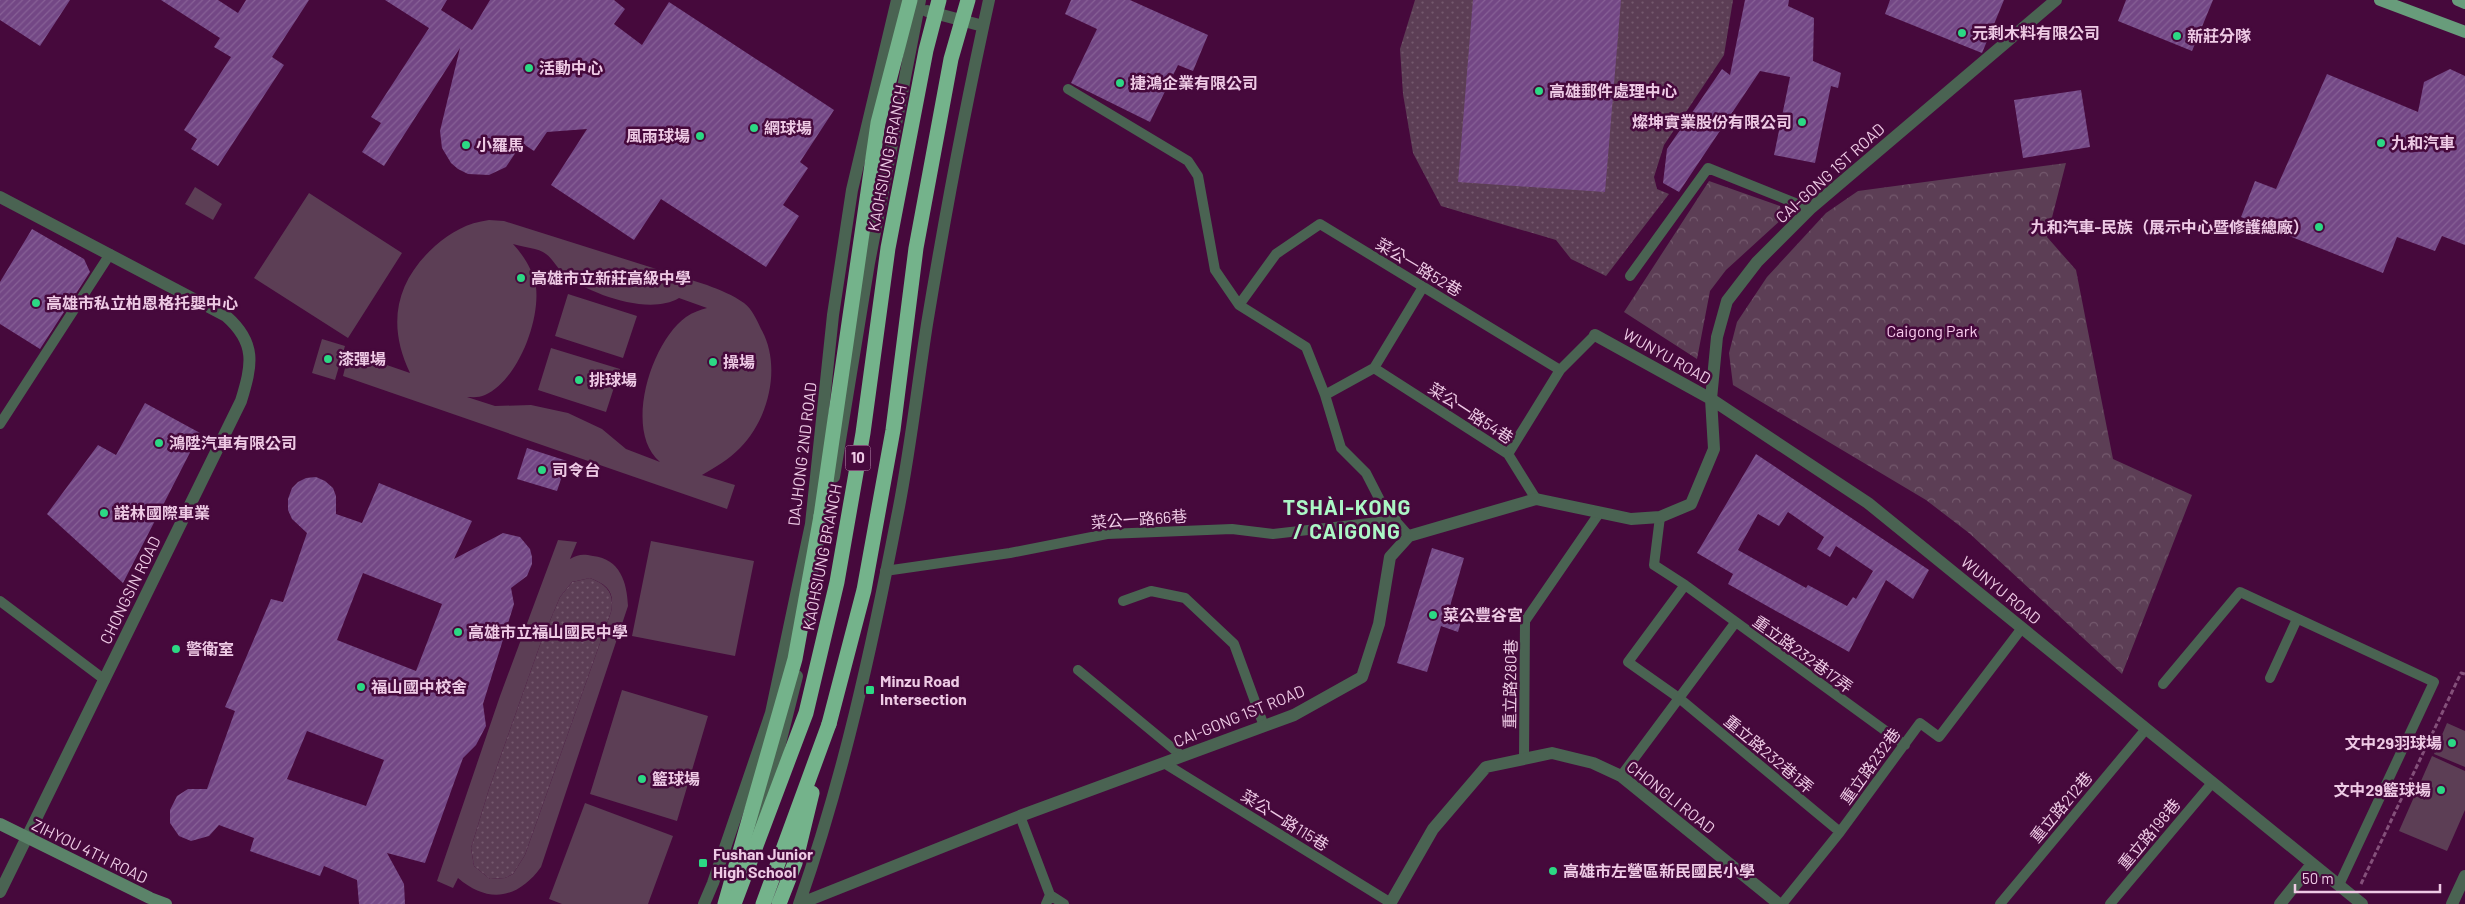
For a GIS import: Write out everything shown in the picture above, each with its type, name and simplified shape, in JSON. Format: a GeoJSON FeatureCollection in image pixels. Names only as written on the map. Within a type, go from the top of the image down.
{"type":"FeatureCollection","features":[{"type":"Feature","properties":{"kind":"highway","name":"KAOHSIUNG BRANCH"},"geometry":{"type":"LineString","coordinates":[[734,904],[806,713],[837,582],[863,433],[888,248],[926,50],[940,0]]}},
{"type":"Feature","properties":{"kind":"highway","name":"10"},"geometry":{"type":"LineString","coordinates":[[763,904],[829,724],[864,590],[893,430],[916,248],[952,59],[968,0]]}},
{"type":"Feature","properties":{"kind":"highway"},"geometry":{"type":"LineString","coordinates":[[725,904],[795,659],[821,516],[878,122],[905,2]]}},
{"type":"Feature","properties":{"kind":"highway"},"geometry":{"type":"LineString","coordinates":[[778,904],[795,863],[829,724]]}},
{"type":"Feature","properties":{"kind":"main road"},"geometry":{"type":"LineString","coordinates":[[2380,0],[2465,32]]}},
{"type":"Feature","properties":{"kind":"main road"},"geometry":{"type":"LineString","coordinates":[[2458,0],[2465,3]]}},
{"type":"Feature","properties":{"kind":"street"},"geometry":{"type":"LineString","coordinates":[[799,904],[817,852],[851,724],[898,516],[946,214],[967,95],[989,0]]}},
{"type":"Feature","properties":{"kind":"street","name":"CAI-GONG 1ST ROAD"},"geometry":{"type":"LineString","coordinates":[[799,904],[1020,816],[1294,715],[1362,677],[1379,624],[1390,557],[1409,536],[1536,499],[1631,519],[1660,517],[1691,504],[1714,449],[1711,399],[1716,336],[1727,301],[1757,262],[1810,209],[2056,0]]}},
{"type":"Feature","properties":{"kind":"street"},"geometry":{"type":"LineString","coordinates":[[905,2],[983,26]]}},
{"type":"Feature","properties":{"kind":"street","name":"DAJHONG 2ND ROAD"},"geometry":{"type":"LineString","coordinates":[[704,904],[713,883],[771,713],[811,524],[834,315],[852,190],[905,2]]}},
{"type":"Feature","properties":{"kind":"street","name":"DAJHONG 2ND ROAD"},"geometry":{"type":"LineString","coordinates":[[725,904],[768,791],[798,672],[826,520],[869,263],[905,2]]}},
{"type":"Feature","properties":{"kind":"street","name":"CHONGSIN ROAD"},"geometry":{"type":"LineString","coordinates":[[0,197],[226,316],[246,339],[250,350],[250,363],[241,401],[0,892]]}},
{"type":"Feature","properties":{"kind":"street","name":"WUNYU ROAD"},"geometry":{"type":"LineString","coordinates":[[1596,335],[1711,399],[1868,503],[2358,901]]}},
{"type":"Feature","properties":{"kind":"street","name":"CHONGLI ROAD"},"geometry":{"type":"LineString","coordinates":[[1390,903],[1433,829],[1486,767],[1552,753],[1593,763],[1621,776],[1780,904]]}},
{"type":"Feature","properties":{"kind":"street","name":"ZIHYOU 4TH ROAD"},"geometry":{"type":"LineString","coordinates":[[0,824],[166,904]]}},
{"type":"Feature","properties":{"kind":"street"},"geometry":{"type":"LineString","coordinates":[[2280,904],[2312,864]]}},
{"type":"Feature","properties":{"kind":"street"},"geometry":{"type":"LineString","coordinates":[[2452,904],[2465,876]]}},
{"type":"Feature","properties":{"kind":"lane"},"geometry":{"type":"LineString","coordinates":[[1068,89],[1188,160],[1198,176],[1215,270],[1239,305],[1306,347],[1325,395],[1342,448],[1366,473],[1384,508],[1409,536]]}},
{"type":"Feature","properties":{"kind":"lane"},"geometry":{"type":"LineString","coordinates":[[1630,276],[1708,168],[1810,209]]}},
{"type":"Feature","properties":{"kind":"lane","name":"菜公一路52巷"},"geometry":{"type":"LineString","coordinates":[[1239,305],[1276,254],[1320,224],[1560,370]]}},
{"type":"Feature","properties":{"kind":"lane"},"geometry":{"type":"LineString","coordinates":[[0,424],[110,254]]}},
{"type":"Feature","properties":{"kind":"lane"},"geometry":{"type":"LineString","coordinates":[[1325,395],[1374,368],[1423,287]]}},
{"type":"Feature","properties":{"kind":"lane"},"geometry":{"type":"LineString","coordinates":[[1508,454],[1560,370],[1596,335]]}},
{"type":"Feature","properties":{"kind":"lane","name":"菜公一路54巷"},"geometry":{"type":"LineString","coordinates":[[1374,368],[1508,454],[1536,499]]}},
{"type":"Feature","properties":{"kind":"lane","name":"重立路280巷"},"geometry":{"type":"LineString","coordinates":[[1524,759],[1525,621],[1600,512]]}},
{"type":"Feature","properties":{"kind":"lane","name":"重立路232巷17弄"},"geometry":{"type":"LineString","coordinates":[[1660,517],[1654,565],[1904,745]]}},
{"type":"Feature","properties":{"kind":"lane","name":"菜公一路66巷"},"geometry":{"type":"LineString","coordinates":[[885,571],[1010,553],[1107,534],[1232,529],[1273,534],[1396,520]]}},
{"type":"Feature","properties":{"kind":"lane","name":"重立路232巷1弄"},"geometry":{"type":"LineString","coordinates":[[1684,585],[1628,662],[1679,698],[1840,832]]}},
{"type":"Feature","properties":{"kind":"lane"},"geometry":{"type":"LineString","coordinates":[[1122,601],[1151,590],[1185,598],[1234,644],[1264,726]]}},
{"type":"Feature","properties":{"kind":"lane"},"geometry":{"type":"LineString","coordinates":[[2163,684],[2240,592],[2434,682],[2339,885]]}},
{"type":"Feature","properties":{"kind":"lane"},"geometry":{"type":"LineString","coordinates":[[0,601],[105,680]]}},
{"type":"Feature","properties":{"kind":"lane"},"geometry":{"type":"LineString","coordinates":[[2270,678],[2297,618]]}},
{"type":"Feature","properties":{"kind":"lane"},"geometry":{"type":"LineString","coordinates":[[1621,776],[1734,623]]}},
{"type":"Feature","properties":{"kind":"lane","name":"重立路232巷"},"geometry":{"type":"LineString","coordinates":[[1780,904],[1840,832],[1920,724],[1939,737],[2022,628]]}},
{"type":"Feature","properties":{"kind":"lane"},"geometry":{"type":"LineString","coordinates":[[1078,670],[1182,756]]}},
{"type":"Feature","properties":{"kind":"lane","name":"重立路212巷"},"geometry":{"type":"LineString","coordinates":[[2000,904],[2146,729]]}},
{"type":"Feature","properties":{"kind":"lane","name":"菜公一路115巷"},"geometry":{"type":"LineString","coordinates":[[1164,763],[1390,903]]}},
{"type":"Feature","properties":{"kind":"lane","name":"重立路198巷"},"geometry":{"type":"LineString","coordinates":[[2110,904],[2212,783]]}},
{"type":"Feature","properties":{"kind":"lane"},"geometry":{"type":"LineString","coordinates":[[1020,816],[1048,900],[1064,904]]}},
{"type":"Feature","properties":{"kind":"path"},"geometry":{"type":"LineString","coordinates":[[2358,901],[2462,673],[2465,674]]}},
{"type":"Feature","properties":{"kind":"green space"},"geometry":{"type":"Polygon","coordinates":[[[1415,0],[1733,0],[1724,55],[1664,145],[1654,177],[1657,189],[1669,194],[1606,276],[1571,259],[1556,240],[1441,206],[1413,153],[1403,94],[1400,49],[1415,0]]]}},
{"type":"Feature","properties":{"kind":"green space","name":"Caigong Park"},"geometry":{"type":"Polygon","coordinates":[[[2066,163],[2047,237],[2076,270],[2113,459],[2192,495],[2122,674],[1969,533],[1926,500],[1733,385],[1729,353],[1737,322],[1767,277],[1826,213],[1858,191],[2066,163]]]}},
{"type":"Feature","properties":{"kind":"green space"},"geometry":{"type":"Polygon","coordinates":[[[1709,181],[1780,206],[1782,219],[1726,270],[1710,291],[1697,359],[1624,312],[1709,181]]]}},
{"type":"Feature","properties":{"kind":"green space"},"geometry":{"type":"Polygon","coordinates":[[[195,187],[222,204],[213,220],[185,204],[195,187]]]}},
{"type":"Feature","properties":{"kind":"green space"},"geometry":{"type":"Polygon","coordinates":[[[309,193],[402,253],[348,338],[254,278],[309,193]]]}},
{"type":"Feature","properties":{"kind":"green space","name":"操場"},"geometry":{"type":"Polygon","coordinates":[[[489,220],[504,221],[707,285],[735,298],[749,308],[756,318],[767,343],[771,359],[771,375],[765,407],[750,436],[731,456],[702,475],[735,485],[727,509],[343,376],[349,352],[410,373],[403,355],[397,321],[403,289],[421,260],[447,236],[474,223],[489,220]],[[513,244],[521,253],[533,275],[536,287],[534,316],[530,332],[517,363],[507,377],[485,395],[467,397],[495,406],[531,405],[568,413],[602,429],[626,449],[660,462],[649,448],[644,430],[643,409],[646,387],[662,346],[673,329],[689,315],[707,308],[679,298],[666,303],[652,305],[636,304],[603,295],[575,282],[564,274],[543,252],[513,244]]]}},
{"type":"Feature","properties":{"kind":"green space","name":"排球場"},"geometry":{"type":"Polygon","coordinates":[[[568,294],[637,316],[623,358],[555,336],[568,294]]]}},
{"type":"Feature","properties":{"kind":"green space","name":"漆彈場"},"geometry":{"type":"Polygon","coordinates":[[[322,339],[345,346],[335,380],[312,373],[322,339]]]}},
{"type":"Feature","properties":{"kind":"green space","name":"排球場"},"geometry":{"type":"Polygon","coordinates":[[[551,348],[620,369],[606,412],[538,390],[551,348]]]}},
{"type":"Feature","properties":{"kind":"green space"},"geometry":{"type":"Polygon","coordinates":[[[558,540],[577,542],[570,559],[579,555],[586,555],[602,558],[616,567],[624,580],[628,606],[541,867],[523,886],[502,894],[491,894],[480,892],[458,878],[453,888],[437,881],[500,696],[558,540]],[[590,578],[572,582],[560,597],[541,642],[489,789],[471,848],[474,866],[490,879],[505,878],[513,874],[525,855],[611,612],[612,599],[609,590],[601,583],[590,578]]]}},
{"type":"Feature","properties":{"kind":"green space"},"geometry":{"type":"Polygon","coordinates":[[[651,541],[754,561],[735,656],[632,636],[651,541]]]}},
{"type":"Feature","properties":{"kind":"green space"},"geometry":{"type":"Polygon","coordinates":[[[590,578],[608,590],[612,600],[611,612],[525,855],[513,874],[505,878],[490,879],[474,866],[471,848],[489,789],[541,642],[560,597],[572,582],[590,578]]]}},
{"type":"Feature","properties":{"kind":"green space"},"geometry":{"type":"Polygon","coordinates":[[[622,690],[708,716],[677,821],[590,794],[622,690]]]}},
{"type":"Feature","properties":{"kind":"green space","name":"文中29羽球場"},"geometry":{"type":"Polygon","coordinates":[[[2447,723],[2465,731],[2465,767],[2434,754],[2447,723]]]}},
{"type":"Feature","properties":{"kind":"green space","name":"文中29籃球場"},"geometry":{"type":"Polygon","coordinates":[[[2432,756],[2465,771],[2465,810],[2447,851],[2399,831],[2432,756]]]}},
{"type":"Feature","properties":{"kind":"green space"},"geometry":{"type":"Polygon","coordinates":[[[585,803],[673,836],[648,904],[562,904],[549,899],[585,803]]]}},
{"type":"Feature","properties":{"kind":"building"},"geometry":{"type":"Polygon","coordinates":[[[0,0],[70,0],[40,46],[0,20],[0,0]]]}},
{"type":"Feature","properties":{"kind":"building"},"geometry":{"type":"Polygon","coordinates":[[[161,0],[218,0],[238,13],[246,0],[309,0],[272,57],[284,65],[218,166],[191,149],[197,139],[184,130],[231,57],[214,47],[220,38],[161,0]]]}},
{"type":"Feature","properties":{"kind":"building"},"geometry":{"type":"Polygon","coordinates":[[[385,0],[447,0],[441,10],[472,30],[490,0],[614,0],[625,9],[614,24],[642,45],[669,2],[834,110],[800,162],[808,168],[783,205],[799,216],[766,267],[661,199],[634,240],[551,185],[587,129],[547,132],[534,151],[522,143],[506,167],[489,175],[468,174],[451,163],[442,148],[440,131],[460,48],[384,166],[362,152],[381,123],[371,117],[429,28],[385,0]]]}},
{"type":"Feature","properties":{"kind":"building"},"geometry":{"type":"Polygon","coordinates":[[[1071,0],[1130,0],[1208,35],[1193,71],[1178,65],[1150,122],[1071,83],[1097,29],[1065,14],[1071,0]]]}},
{"type":"Feature","properties":{"kind":"building","name":"高雄郵件處理中心"},"geometry":{"type":"Polygon","coordinates":[[[1473,0],[1621,0],[1605,192],[1458,182],[1473,0]]]}},
{"type":"Feature","properties":{"kind":"building"},"geometry":{"type":"Polygon","coordinates":[[[1745,0],[1789,0],[1788,6],[1814,18],[1813,61],[1841,73],[1838,88],[1831,86],[1815,163],[1774,155],[1790,77],[1760,71],[1679,192],[1663,183],[1667,149],[1722,69],[1730,75],[1745,0]]]}},
{"type":"Feature","properties":{"kind":"building","name":"元剩木料有限公司"},"geometry":{"type":"Polygon","coordinates":[[[1890,0],[2004,0],[1982,53],[1885,14],[1890,0]]]}},
{"type":"Feature","properties":{"kind":"building","name":"新莊分隊"},"geometry":{"type":"Polygon","coordinates":[[[2126,0],[2213,0],[2192,51],[2118,21],[2126,0]]]}},
{"type":"Feature","properties":{"kind":"building","name":"九和汽車"},"geometry":{"type":"Polygon","coordinates":[[[2450,69],[2465,76],[2465,245],[2442,236],[2435,251],[2397,237],[2383,273],[2241,217],[2255,181],[2276,189],[2327,74],[2418,112],[2424,82],[2450,69]]]}},
{"type":"Feature","properties":{"kind":"building"},"geometry":{"type":"Polygon","coordinates":[[[2081,90],[2090,147],[2023,158],[2014,100],[2081,90]]]}},
{"type":"Feature","properties":{"kind":"building","name":"高雄市私立柏恩格托嬰中心"},"geometry":{"type":"Polygon","coordinates":[[[32,229],[84,259],[90,272],[40,349],[0,324],[0,282],[32,229]]]}},
{"type":"Feature","properties":{"kind":"building","name":"諾林國際車業"},"geometry":{"type":"Polygon","coordinates":[[[145,403],[200,433],[123,583],[47,514],[98,445],[116,455],[145,403]]]}},
{"type":"Feature","properties":{"kind":"building","name":"司令台"},"geometry":{"type":"Polygon","coordinates":[[[527,448],[567,461],[557,491],[517,479],[527,448]]]}},
{"type":"Feature","properties":{"kind":"building"},"geometry":{"type":"Polygon","coordinates":[[[1756,454],[1929,570],[1913,599],[1886,580],[1849,652],[1728,584],[1733,574],[1697,553],[1756,454]],[[1788,512],[1779,526],[1758,514],[1738,550],[1806,588],[1808,585],[1847,606],[1853,597],[1856,599],[1873,571],[1836,546],[1830,557],[1817,549],[1824,537],[1788,512]]]}},
{"type":"Feature","properties":{"kind":"building","name":"福山國中校舍"},"geometry":{"type":"Polygon","coordinates":[[[316,477],[325,481],[333,488],[336,496],[336,514],[362,523],[379,483],[472,521],[454,559],[503,533],[520,537],[530,549],[532,557],[532,564],[527,576],[511,588],[514,604],[483,704],[486,726],[476,745],[463,758],[425,863],[387,853],[404,884],[405,904],[359,904],[357,880],[324,866],[320,876],[250,851],[254,838],[219,825],[209,836],[191,841],[179,836],[170,823],[170,810],[177,796],[188,789],[207,789],[235,711],[225,707],[271,599],[283,602],[307,533],[292,519],[288,510],[288,499],[292,488],[306,478],[316,477]],[[363,573],[337,640],[416,671],[442,604],[363,573]],[[307,731],[287,779],[366,806],[384,760],[307,731]]]}},
{"type":"Feature","properties":{"kind":"building","name":"菜公豐谷宮"},"geometry":{"type":"Polygon","coordinates":[[[1432,548],[1464,558],[1448,613],[1462,618],[1458,632],[1441,626],[1427,672],[1397,663],[1432,548]]]}},
{"type":"Feature","properties":{"kind":"place","name":"元剩木料有限公司"},"geometry":{"type":"Point","coordinates":[1962,33]}},
{"type":"Feature","properties":{"kind":"place","name":"新莊分隊"},"geometry":{"type":"Point","coordinates":[2177,36]}},
{"type":"Feature","properties":{"kind":"place","name":"活動中心"},"geometry":{"type":"Point","coordinates":[529,68]}},
{"type":"Feature","properties":{"kind":"place","name":"捷鴻企業有限公司"},"geometry":{"type":"Point","coordinates":[1120,83]}},
{"type":"Feature","properties":{"kind":"place","name":"高雄郵件處理中心"},"geometry":{"type":"Point","coordinates":[1539,91]}},
{"type":"Feature","properties":{"kind":"place","name":"燦坤實業股份有限公司"},"geometry":{"type":"Point","coordinates":[1802,122]}},
{"type":"Feature","properties":{"kind":"place","name":"網球場"},"geometry":{"type":"Point","coordinates":[754,128]}},
{"type":"Feature","properties":{"kind":"place","name":"風雨球場"},"geometry":{"type":"Point","coordinates":[700,136]}},
{"type":"Feature","properties":{"kind":"place","name":"九和汽車"},"geometry":{"type":"Point","coordinates":[2381,143]}},
{"type":"Feature","properties":{"kind":"place","name":"小羅馬"},"geometry":{"type":"Point","coordinates":[466,145]}},
{"type":"Feature","properties":{"kind":"place","name":"九和汽車-民族（展示中心暨修護總廠）"},"geometry":{"type":"Point","coordinates":[2319,227]}},
{"type":"Feature","properties":{"kind":"place","name":"高雄市立新莊高級中學"},"geometry":{"type":"Point","coordinates":[521,278]}},
{"type":"Feature","properties":{"kind":"place","name":"高雄市私立柏恩格托嬰中心"},"geometry":{"type":"Point","coordinates":[36,303]}},
{"type":"Feature","properties":{"kind":"place","name":"漆彈場"},"geometry":{"type":"Point","coordinates":[328,359]}},
{"type":"Feature","properties":{"kind":"place","name":"操場"},"geometry":{"type":"Point","coordinates":[713,362]}},
{"type":"Feature","properties":{"kind":"place","name":"排球場"},"geometry":{"type":"Point","coordinates":[579,380]}},
{"type":"Feature","properties":{"kind":"place","name":"鴻陞汽車有限公司"},"geometry":{"type":"Point","coordinates":[159,443]}},
{"type":"Feature","properties":{"kind":"place","name":"司令台"},"geometry":{"type":"Point","coordinates":[542,470]}},
{"type":"Feature","properties":{"kind":"place","name":"諾林國際車業"},"geometry":{"type":"Point","coordinates":[104,513]}},
{"type":"Feature","properties":{"kind":"place","name":"菜公豐谷宮"},"geometry":{"type":"Point","coordinates":[1433,615]}},
{"type":"Feature","properties":{"kind":"place","name":"高雄市立福山國民中學"},"geometry":{"type":"Point","coordinates":[458,632]}},
{"type":"Feature","properties":{"kind":"place","name":"警衛室"},"geometry":{"type":"Point","coordinates":[176,649]}},
{"type":"Feature","properties":{"kind":"place","name":"福山國中校舍"},"geometry":{"type":"Point","coordinates":[361,687]}},
{"type":"Feature","properties":{"kind":"place","name":"Minzu Road Intersection"},"geometry":{"type":"Point","coordinates":[870,690]}},
{"type":"Feature","properties":{"kind":"place","name":"文中29羽球場"},"geometry":{"type":"Point","coordinates":[2452,743]}},
{"type":"Feature","properties":{"kind":"place","name":"籃球場"},"geometry":{"type":"Point","coordinates":[642,779]}},
{"type":"Feature","properties":{"kind":"place","name":"文中29籃球場"},"geometry":{"type":"Point","coordinates":[2441,790]}},
{"type":"Feature","properties":{"kind":"place","name":"Fushan Junior High School"},"geometry":{"type":"Point","coordinates":[703,863]}},
{"type":"Feature","properties":{"kind":"place","name":"高雄市左營區新民國民小學"},"geometry":{"type":"Point","coordinates":[1553,871]}},
{"type":"Feature","properties":{"kind":"district","name":"TSHÀI-KONG / CAIGONG"},"geometry":{"type":"Point","coordinates":[1347,520]}}]}
